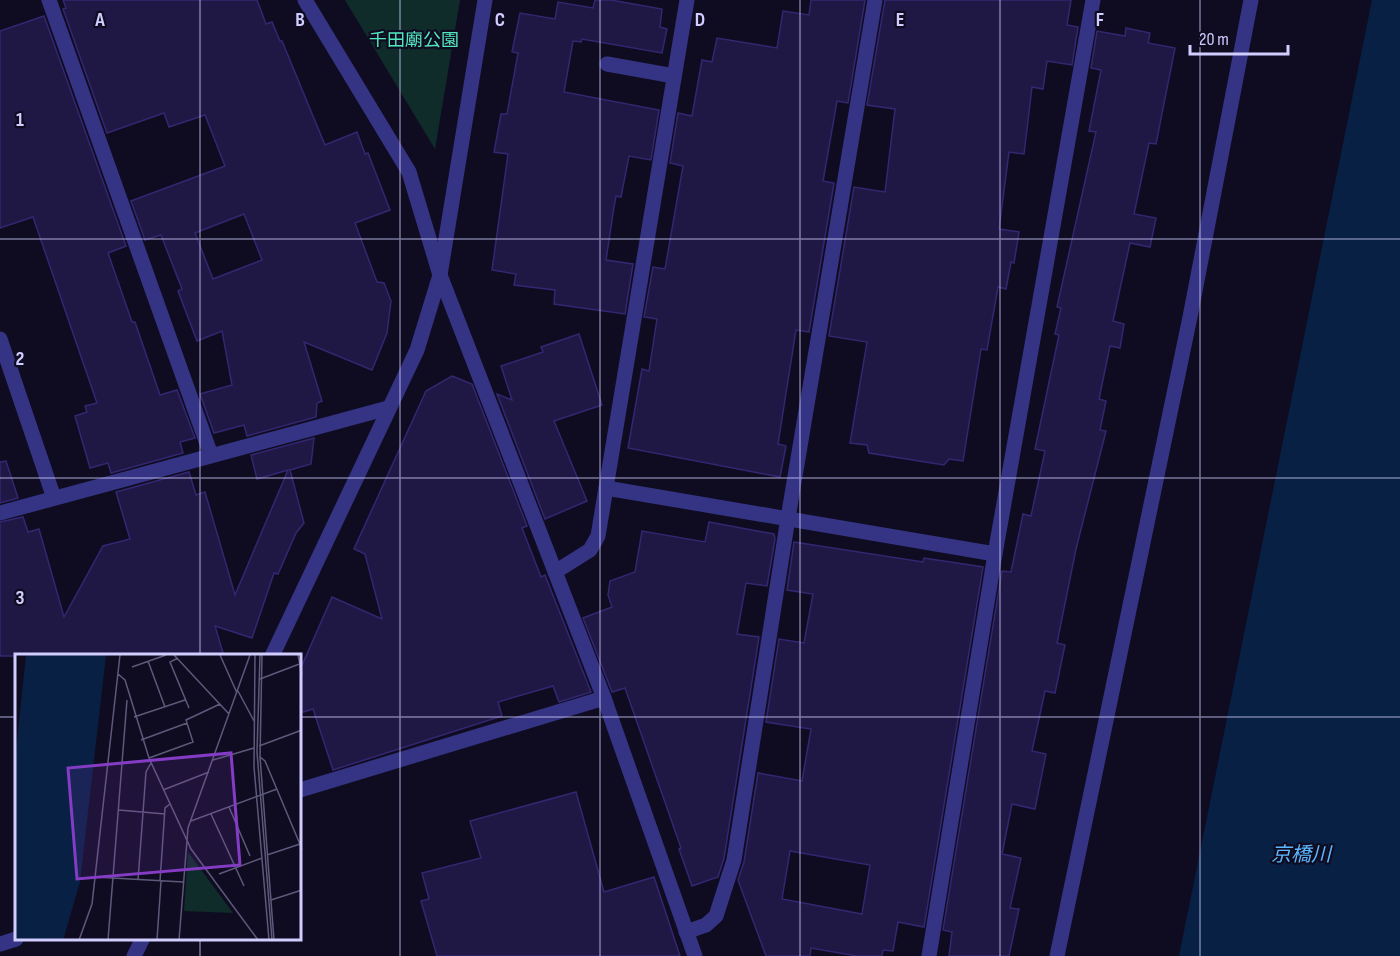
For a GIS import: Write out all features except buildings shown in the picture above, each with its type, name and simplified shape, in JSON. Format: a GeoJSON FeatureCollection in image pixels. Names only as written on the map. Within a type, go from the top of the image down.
{"type":"FeatureCollection","features":[{"type":"Feature","properties":{"kind":"street"},"geometry":{"type":"LineString","coordinates":[[49,0],[211,455]]}},
{"type":"Feature","properties":{"kind":"street"},"geometry":{"type":"LineString","coordinates":[[304,0],[409,172],[440,274],[604,698],[695,956]]}},
{"type":"Feature","properties":{"kind":"street"},"geometry":{"type":"LineString","coordinates":[[273,654],[417,350],[440,274],[485,0]]}},
{"type":"Feature","properties":{"kind":"street"},"geometry":{"type":"LineString","coordinates":[[555,572],[590,550],[598,536],[687,0]]}},
{"type":"Feature","properties":{"kind":"street"},"geometry":{"type":"LineString","coordinates":[[686,932],[706,925],[716,916],[734,860],[788,518],[875,0]]}},
{"type":"Feature","properties":{"kind":"street"},"geometry":{"type":"LineString","coordinates":[[929,956],[995,554],[1093,0]]}},
{"type":"Feature","properties":{"kind":"street"},"geometry":{"type":"LineString","coordinates":[[1057,956],[1190,317],[1246,1]]}},
{"type":"Feature","properties":{"kind":"street"},"geometry":{"type":"LineString","coordinates":[[607,64],[674,76]]}},
{"type":"Feature","properties":{"kind":"street"},"geometry":{"type":"LineString","coordinates":[[0,339],[54,498]]}},
{"type":"Feature","properties":{"kind":"street"},"geometry":{"type":"LineString","coordinates":[[0,513],[388,408]]}},
{"type":"Feature","properties":{"kind":"street"},"geometry":{"type":"LineString","coordinates":[[606,488],[995,554]]}},
{"type":"Feature","properties":{"kind":"street"},"geometry":{"type":"LineString","coordinates":[[302,789],[604,698]]}},
{"type":"Feature","properties":{"kind":"street"},"geometry":{"type":"LineString","coordinates":[[0,944],[15,939]]}},
{"type":"Feature","properties":{"kind":"street"},"geometry":{"type":"LineString","coordinates":[[134,956],[141,941]]}},
{"type":"Feature","properties":{"kind":"green space","name":"千田廟公園"},"geometry":{"type":"Polygon","coordinates":[[[345,0],[460,0],[435,149],[345,0]]]}},
{"type":"Feature","properties":{"kind":"water","name":"京橋川"},"geometry":{"type":"Polygon","coordinates":[[[1372,0],[1400,0],[1400,956],[1179,956],[1372,0]]]}}]}
